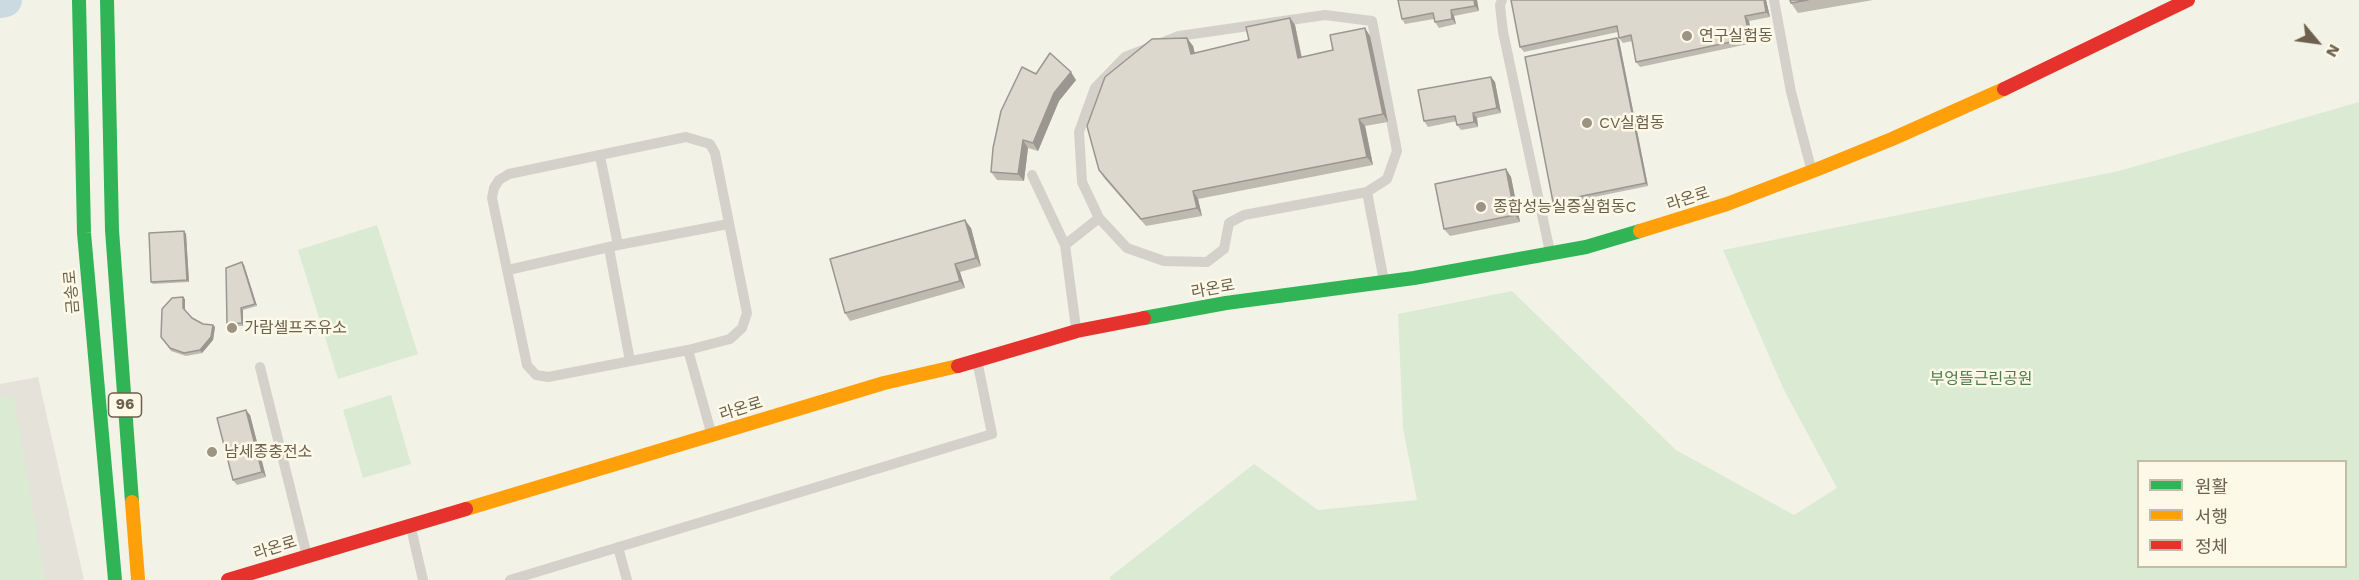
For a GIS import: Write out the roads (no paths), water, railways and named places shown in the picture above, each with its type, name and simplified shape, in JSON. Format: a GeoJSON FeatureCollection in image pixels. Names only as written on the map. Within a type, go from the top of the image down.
{"type":"FeatureCollection","features":[{"type":"Feature","properties":{"kind":"main road","name":"금송로"},"geometry":{"type":"LineString","coordinates":[[79,0],[84,233],[116,580]]}},
{"type":"Feature","properties":{"kind":"main road","name":"96"},"geometry":{"type":"LineString","coordinates":[[107,0],[112,230],[138,580]]}},
{"type":"Feature","properties":{"kind":"main road","name":"라온로"},"geometry":{"type":"LineString","coordinates":[[228,580],[884,383],[977,362],[1077,331],[1226,303],[1414,278],[1550,254],[1586,247],[1665,224],[1728,204],[1892,139],[2057,65],[2188,0]]}},
{"type":"Feature","properties":{"kind":"lane"},"geometry":{"type":"LineString","coordinates":[[1502,0],[1500,5],[1503,32],[1550,254]]}},
{"type":"Feature","properties":{"kind":"lane"},"geometry":{"type":"LineString","coordinates":[[1774,0],[1791,92],[1811,172]]}},
{"type":"Feature","properties":{"kind":"lane"},"geometry":{"type":"LineString","coordinates":[[1325,15],[1372,21],[1397,151],[1387,179],[1367,192],[1244,215],[1230,223],[1224,249],[1207,262],[1164,261],[1127,248],[1099,218],[1082,182],[1079,132],[1095,88],[1125,57],[1179,36],[1325,15]]}},
{"type":"Feature","properties":{"kind":"lane"},"geometry":{"type":"LineString","coordinates":[[686,137],[710,144],[715,153],[728,224],[747,313],[742,328],[730,339],[688,350],[548,377],[536,375],[526,365],[492,198],[499,180],[509,174],[686,137]]}},
{"type":"Feature","properties":{"kind":"lane"},"geometry":{"type":"LineString","coordinates":[[600,156],[630,361]]}},
{"type":"Feature","properties":{"kind":"lane"},"geometry":{"type":"LineString","coordinates":[[1032,175],[1065,245],[1077,331]]}},
{"type":"Feature","properties":{"kind":"lane"},"geometry":{"type":"LineString","coordinates":[[1367,192],[1384,281]]}},
{"type":"Feature","properties":{"kind":"lane"},"geometry":{"type":"LineString","coordinates":[[1065,245],[1099,218]]}},
{"type":"Feature","properties":{"kind":"lane"},"geometry":{"type":"LineString","coordinates":[[508,270],[613,246],[728,224]]}},
{"type":"Feature","properties":{"kind":"lane"},"geometry":{"type":"LineString","coordinates":[[688,350],[711,436]]}},
{"type":"Feature","properties":{"kind":"lane"},"geometry":{"type":"LineString","coordinates":[[510,580],[992,434],[977,362]]}},
{"type":"Feature","properties":{"kind":"lane"},"geometry":{"type":"LineString","coordinates":[[260,367],[308,556]]}},
{"type":"Feature","properties":{"kind":"lane"},"geometry":{"type":"LineString","coordinates":[[410,525],[423,580]]}},
{"type":"Feature","properties":{"kind":"lane"},"geometry":{"type":"LineString","coordinates":[[618,548],[627,580]]}},
{"type":"Feature","properties":{"kind":"waterway"},"geometry":{"type":"LineString","coordinates":[[0,1],[5,0]]}},
{"type":"Feature","properties":{"kind":"place","name":"연구실험동"},"geometry":{"type":"Point","coordinates":[1687,36]}},
{"type":"Feature","properties":{"kind":"place","name":"CV실험동"},"geometry":{"type":"Point","coordinates":[1587,123]}},
{"type":"Feature","properties":{"kind":"place","name":"종합성능실증실험동C"},"geometry":{"type":"Point","coordinates":[1481,207]}},
{"type":"Feature","properties":{"kind":"place","name":"가람셀프주유소"},"geometry":{"type":"Point","coordinates":[232,328]}},
{"type":"Feature","properties":{"kind":"place","name":"남세종충전소"},"geometry":{"type":"Point","coordinates":[212,452]}},
{"type":"Feature","properties":{"kind":"park label","name":"부엉뜰근린공원"},"geometry":{"type":"Point","coordinates":[1981,379]}}]}
